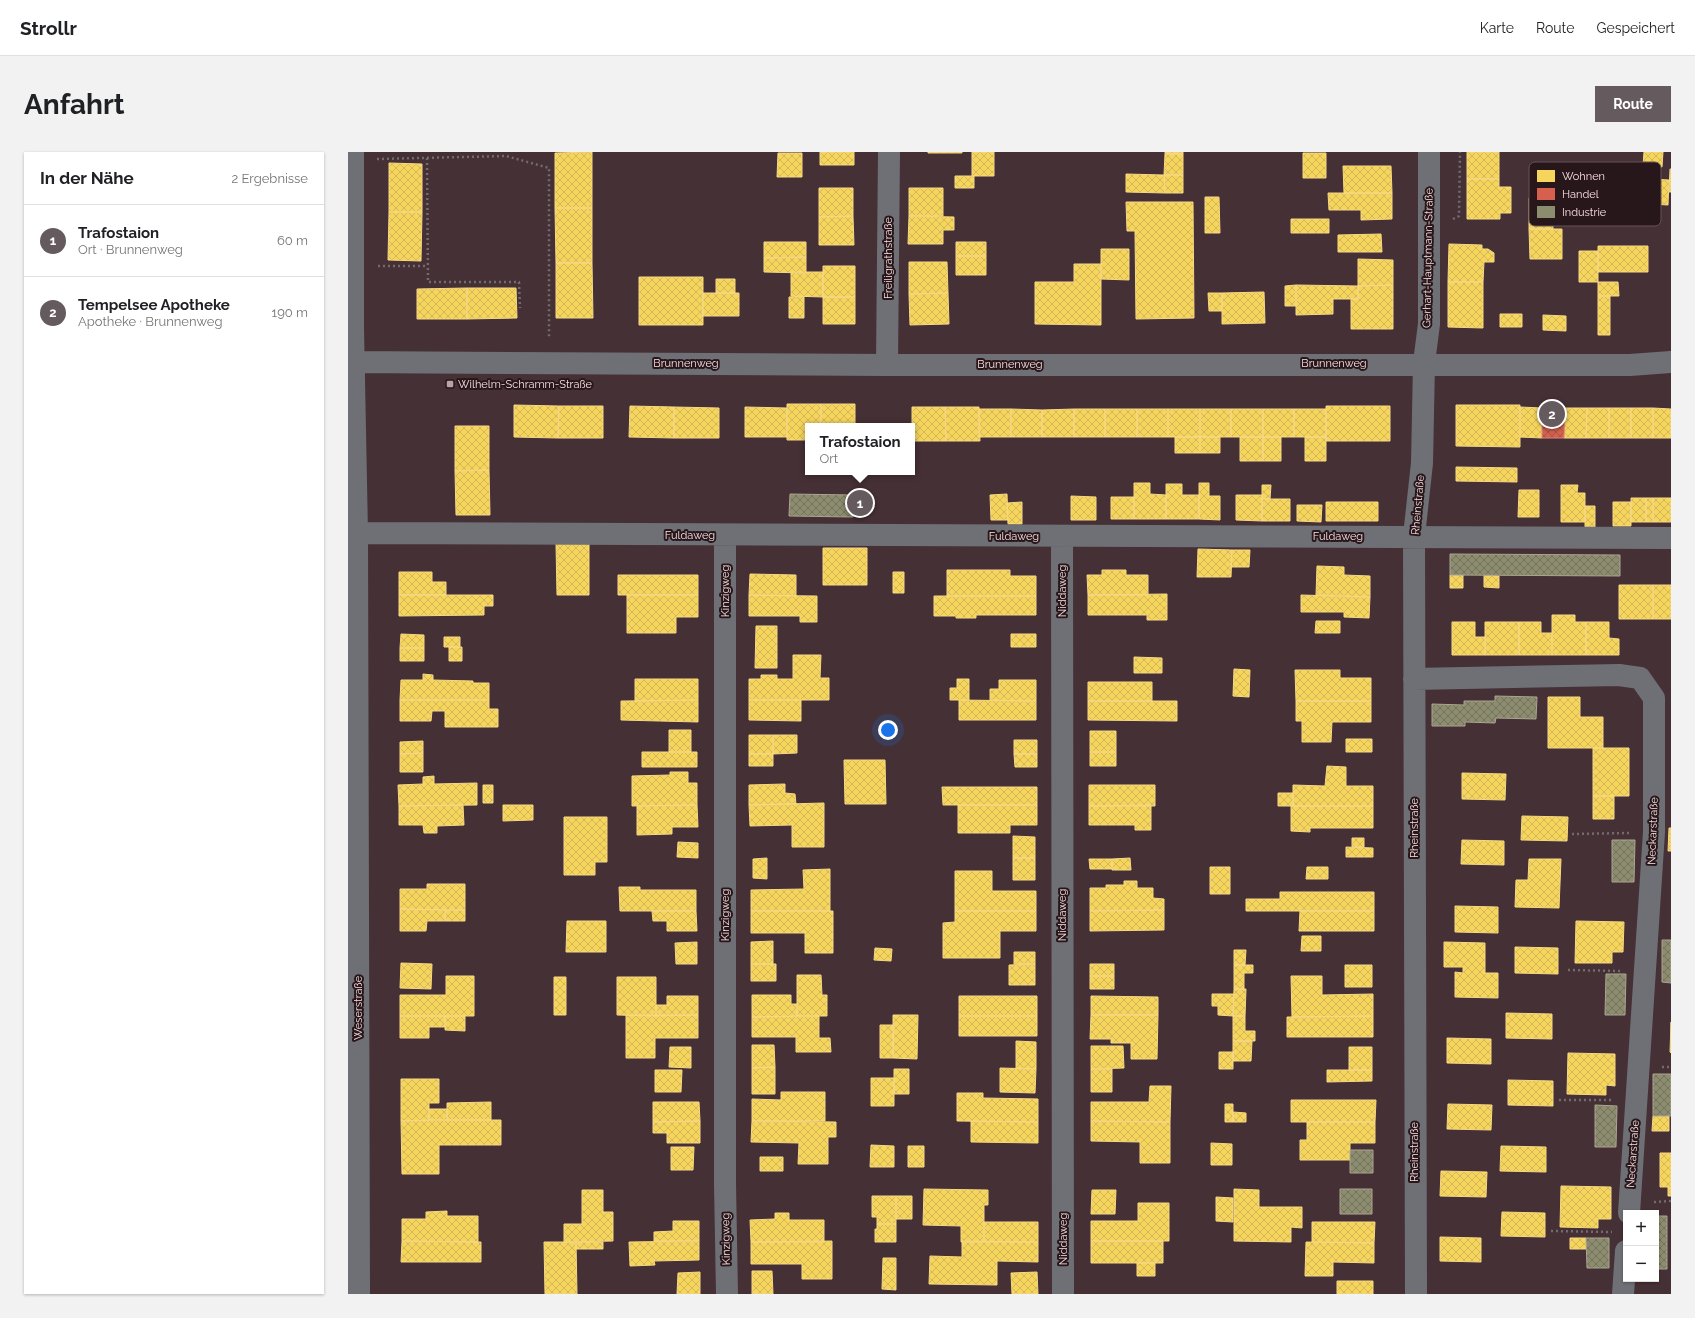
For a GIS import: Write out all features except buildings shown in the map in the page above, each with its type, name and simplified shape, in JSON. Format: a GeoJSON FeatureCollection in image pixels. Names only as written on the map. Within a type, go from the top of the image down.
{"type":"FeatureCollection","features":[{"type":"Feature","properties":{"kind":"street","name":"Freiligrathstraße"},"geometry":{"type":"LineString","coordinates":[[887,364],[888,152]]}},
{"type":"Feature","properties":{"kind":"street","name":"Gerhart-Hauptmann-Straße"},"geometry":{"type":"LineString","coordinates":[[1424,363],[1429,324],[1429,152]]}},
{"type":"Feature","properties":{"kind":"street"},"geometry":{"type":"LineString","coordinates":[[352,362],[353,156]]}},
{"type":"Feature","properties":{"kind":"street","name":"Brunnenweg"},"geometry":{"type":"LineString","coordinates":[[352,362],[887,364],[1424,363],[1630,365],[1671,362]]}},
{"type":"Feature","properties":{"kind":"street","name":"Weserstraße"},"geometry":{"type":"LineString","coordinates":[[352,362],[357,533],[359,1294]]}},
{"type":"Feature","properties":{"kind":"street","name":"Rheinstraße"},"geometry":{"type":"LineString","coordinates":[[1416,1294],[1414,536],[1422,463],[1424,363]]}},
{"type":"Feature","properties":{"kind":"street","name":"Fuldaweg"},"geometry":{"type":"LineString","coordinates":[[357,533],[725,536],[1414,536],[1671,538]]}},
{"type":"Feature","properties":{"kind":"street","name":"Kinzigweg"},"geometry":{"type":"LineString","coordinates":[[725,536],[725,1184],[727,1294]]}},
{"type":"Feature","properties":{"kind":"street","name":"Niddaweg"},"geometry":{"type":"LineString","coordinates":[[1062,537],[1063,1294]]}},
{"type":"Feature","properties":{"kind":"street","name":"Neckarstraße"},"geometry":{"type":"LineString","coordinates":[[1414,678],[1619,675],[1640,678],[1654,698],[1654,832],[1629,1210]]}},
{"type":"Feature","properties":{"kind":"street"},"geometry":{"type":"LineString","coordinates":[[1622,1241],[1623,1294]]}},
{"type":"Feature","properties":{"kind":"path"},"geometry":{"type":"LineString","coordinates":[[353,156],[426,158],[506,156],[549,168],[549,338]]}},
{"type":"Feature","properties":{"kind":"path"},"geometry":{"type":"LineString","coordinates":[[426,158],[428,282],[519,282],[520,308]]}},
{"type":"Feature","properties":{"kind":"path"},"geometry":{"type":"LineString","coordinates":[[353,266],[428,266]]}},
{"type":"Feature","properties":{"kind":"path"},"geometry":{"type":"LineString","coordinates":[[1572,834],[1654,832]]}},
{"type":"Feature","properties":{"kind":"path"},"geometry":{"type":"LineString","coordinates":[[1568,970],[1645,971]]}},
{"type":"Feature","properties":{"kind":"path"},"geometry":{"type":"LineString","coordinates":[[1559,1100],[1637,1100]]}},
{"type":"Feature","properties":{"kind":"path"},"geometry":{"type":"LineString","coordinates":[[1550,1231],[1622,1241]]}},
{"type":"Feature","properties":{"kind":"place","name":"Wilhelm-Schramm-Straße"},"geometry":{"type":"Point","coordinates":[450,384]}},
{"type":"Feature","properties":{"kind":"place","name":"Tempelsee Apotheke"},"geometry":{"type":"Point","coordinates":[1552,414]}},
{"type":"Feature","properties":{"kind":"place","name":"Trafostaion"},"geometry":{"type":"Point","coordinates":[860,503]}}]}
